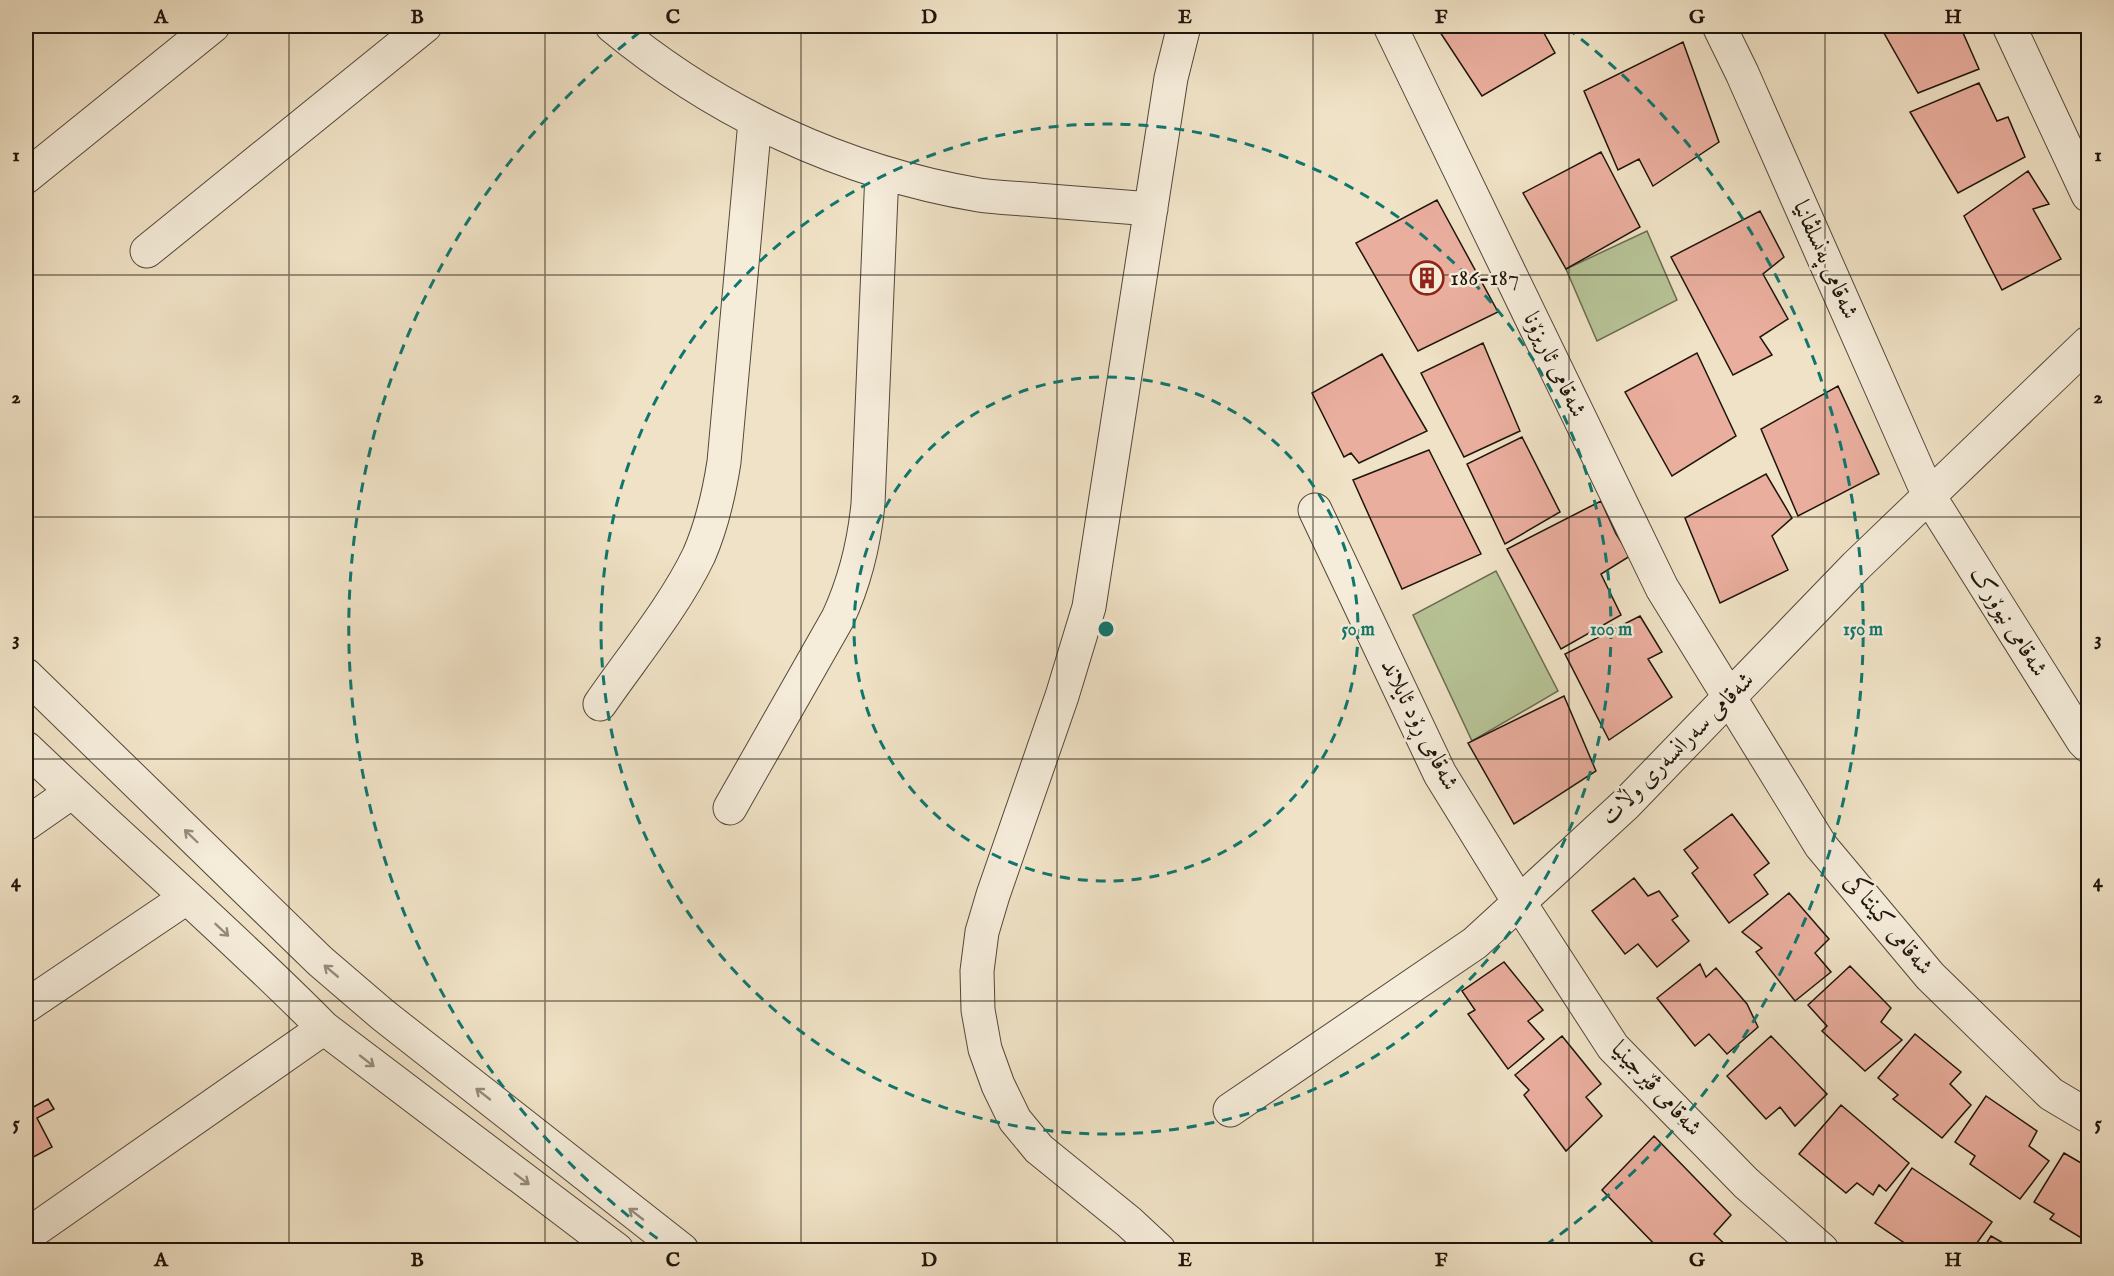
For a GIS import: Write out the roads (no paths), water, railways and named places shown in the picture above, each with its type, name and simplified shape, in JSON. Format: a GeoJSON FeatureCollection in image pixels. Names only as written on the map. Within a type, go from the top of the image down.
{"type":"FeatureCollection","features":[{"type":"Feature","properties":{"kind":"street"},"geometry":{"type":"LineString","coordinates":[[26,177],[213,26]]}},
{"type":"Feature","properties":{"kind":"street"},"geometry":{"type":"LineString","coordinates":[[147,251],[425,26]]}},
{"type":"Feature","properties":{"kind":"street"},"geometry":{"type":"LineString","coordinates":[[612,26],[685,80],[755,121],[833,156],[931,185],[981,195],[1151,209]]}},
{"type":"Feature","properties":{"kind":"street"},"geometry":{"type":"LineString","coordinates":[[1159,1251],[1129,1222],[1039,1149],[1015,1120],[998,1085],[985,1048],[978,1010],[977,971],[982,932],[993,895],[1062,696],[1089,607],[1172,78],[1184,26]]}},
{"type":"Feature","properties":{"kind":"street","name":"شەقامی ئاریزۆنا"},"geometry":{"type":"LineString","coordinates":[[1390,26],[1662,588],[1728,698]]}},
{"type":"Feature","properties":{"kind":"street","name":"شەقامی پەنسلڤانیا"},"geometry":{"type":"LineString","coordinates":[[1719,26],[1929,496]]}},
{"type":"Feature","properties":{"kind":"street"},"geometry":{"type":"LineString","coordinates":[[2009,26],[2085,179]]}},
{"type":"Feature","properties":{"kind":"street"},"geometry":{"type":"LineString","coordinates":[[600,704],[685,580],[699,554],[719,495],[755,121]]}},
{"type":"Feature","properties":{"kind":"street"},"geometry":{"type":"LineString","coordinates":[[730,808],[838,618],[859,566],[868,504],[882,172]]}},
{"type":"Feature","properties":{"kind":"street","name":"شەقامی سەرانسەری وڵات"},"geometry":{"type":"LineString","coordinates":[[1230,1110],[1475,943],[1626,804],[1856,566],[2088,343]]}},
{"type":"Feature","properties":{"kind":"street","name":"شەقامی نیوۆرک"},"geometry":{"type":"LineString","coordinates":[[1929,496],[2088,746]]}},
{"type":"Feature","properties":{"kind":"street","name":"شەقامی ڕۆد ئایلاند"},"geometry":{"type":"LineString","coordinates":[[1315,510],[1440,774],[1519,902]]}},
{"type":"Feature","properties":{"kind":"street"},"geometry":{"type":"LineString","coordinates":[[26,675],[328,969],[399,1028],[682,1251]]}},
{"type":"Feature","properties":{"kind":"street","name":"شەقامی کینتاکی"},"geometry":{"type":"LineString","coordinates":[[1728,698],[1821,846],[1930,976],[2051,1094],[2088,1116]]}},
{"type":"Feature","properties":{"kind":"street"},"geometry":{"type":"LineString","coordinates":[[90,738],[37,758],[98,817],[283,986],[324,1028],[617,1251]]}},
{"type":"Feature","properties":{"kind":"street"},"geometry":{"type":"LineString","coordinates":[[98,817],[137,784]]}},
{"type":"Feature","properties":{"kind":"street"},"geometry":{"type":"LineString","coordinates":[[26,824],[72,792]]}},
{"type":"Feature","properties":{"kind":"street"},"geometry":{"type":"LineString","coordinates":[[26,1006],[186,898]]}},
{"type":"Feature","properties":{"kind":"street","name":"شەقامی ڤێرجینیا"},"geometry":{"type":"LineString","coordinates":[[1519,902],[1613,1047],[1746,1183],[1822,1251]]}},
{"type":"Feature","properties":{"kind":"street"},"geometry":{"type":"LineString","coordinates":[[26,1236],[324,1028]]}},
{"type":"Feature","properties":{"kind":"place","name":"186-187"},"geometry":{"type":"Point","coordinates":[1427,278]}}]}
